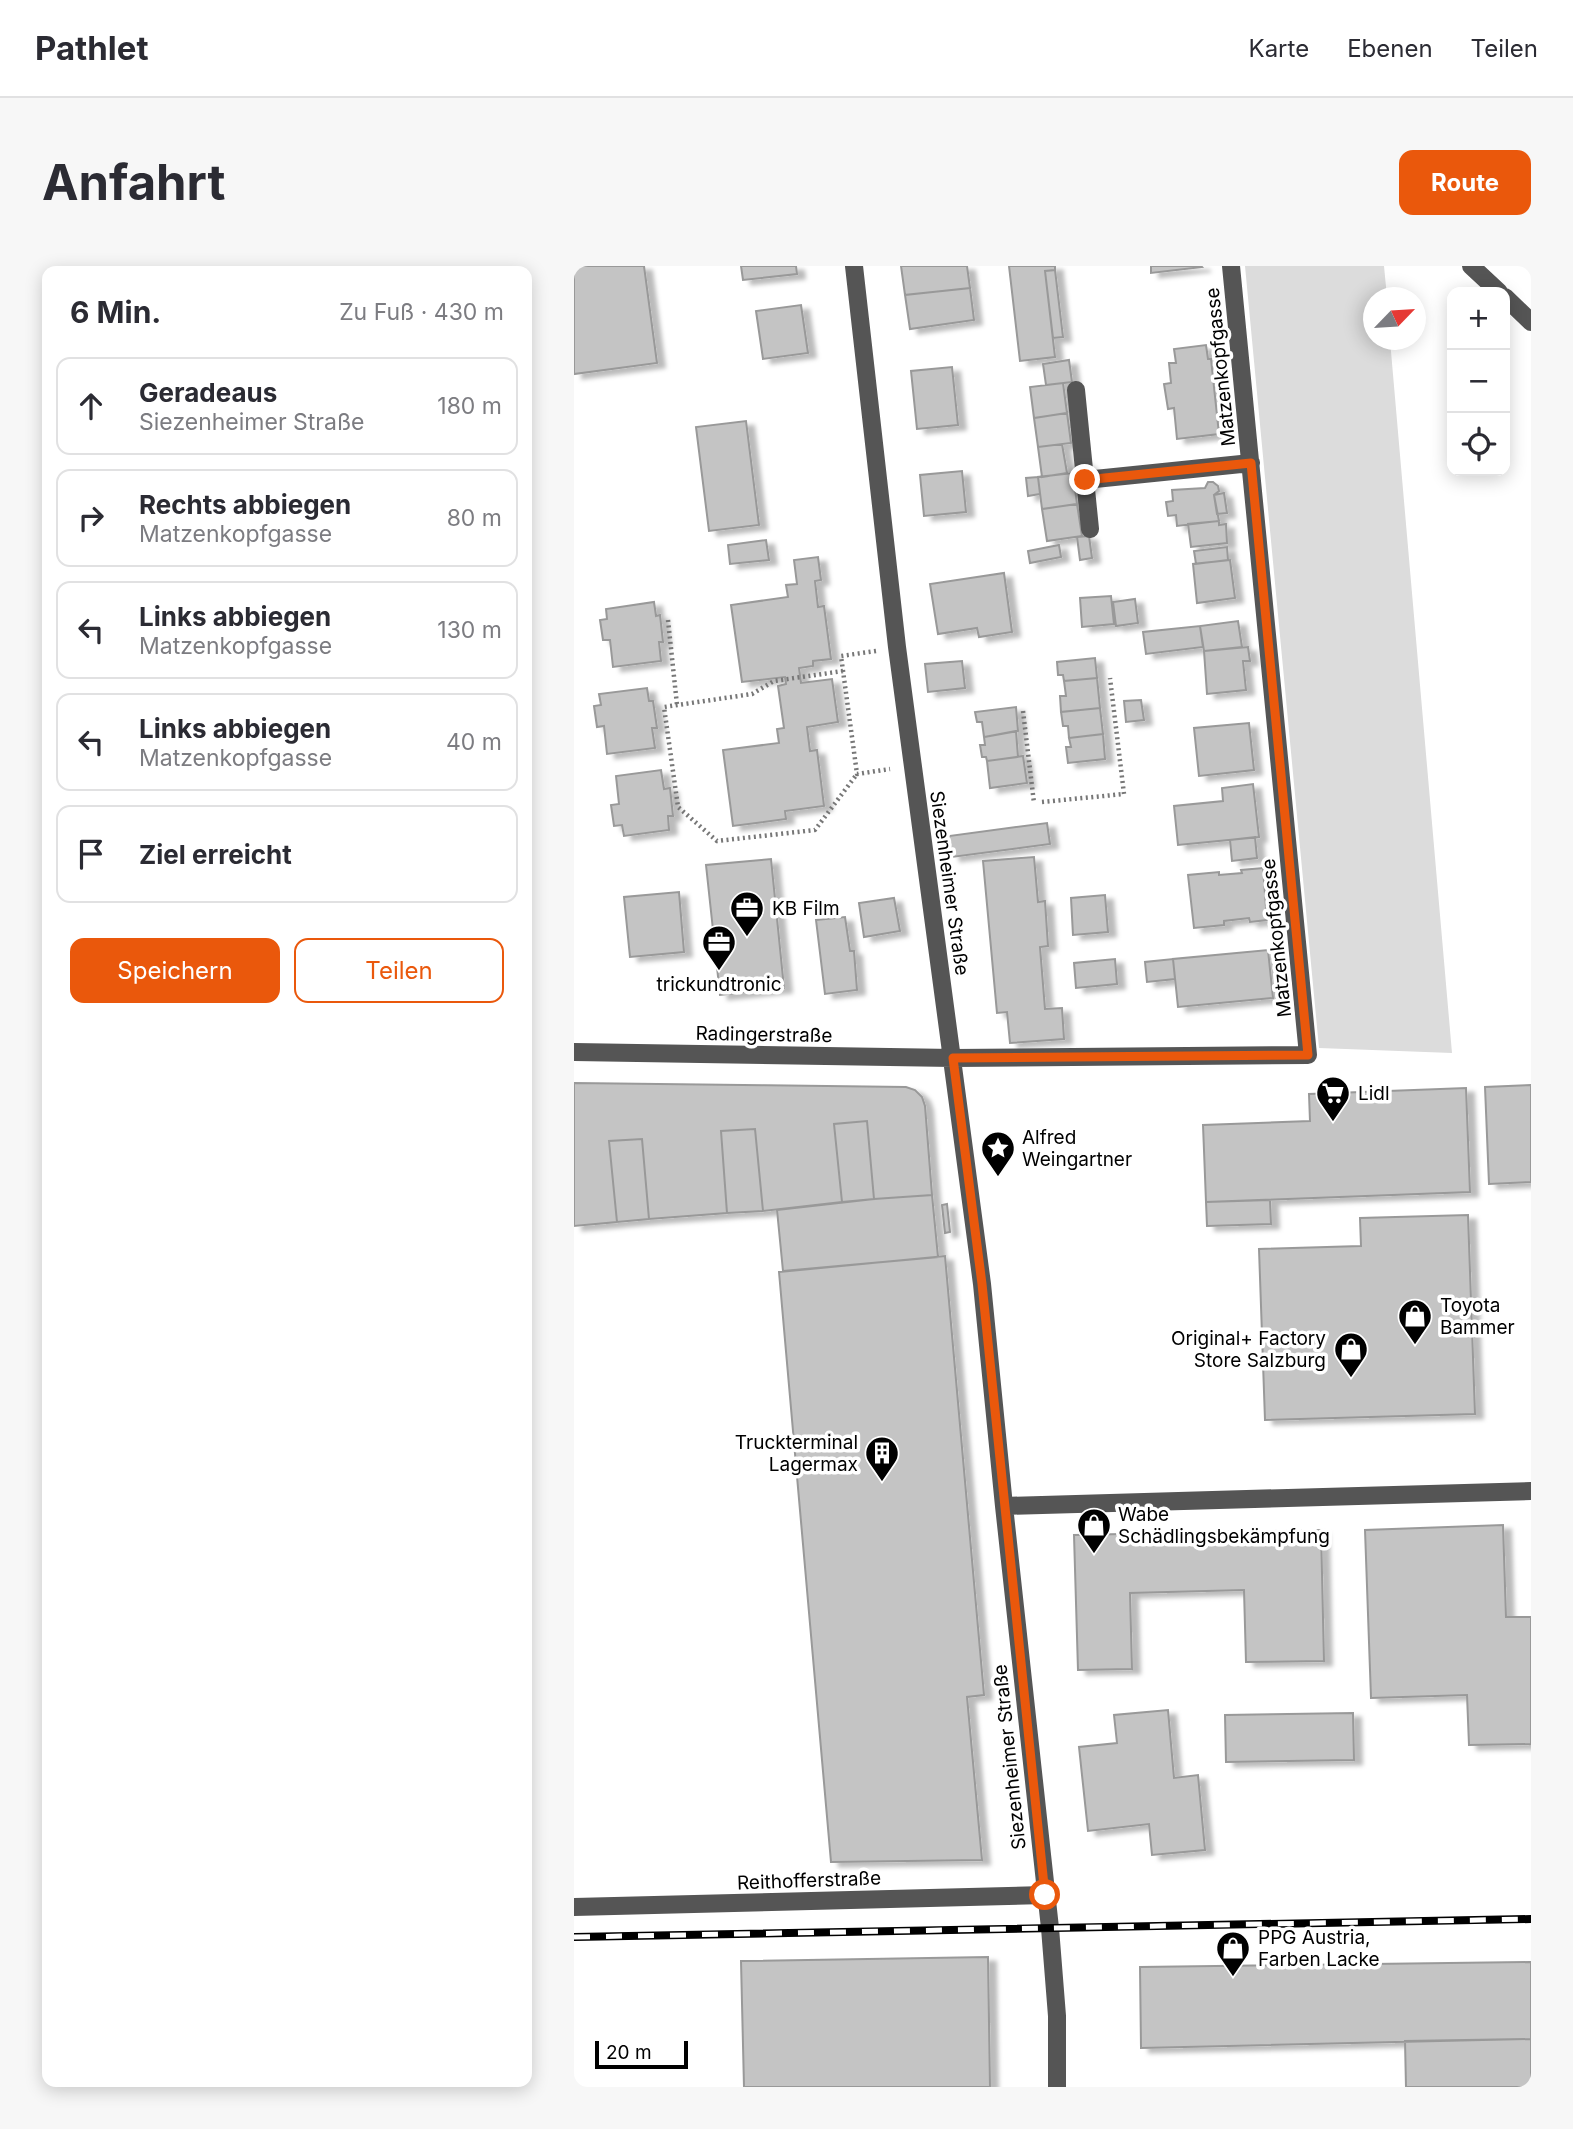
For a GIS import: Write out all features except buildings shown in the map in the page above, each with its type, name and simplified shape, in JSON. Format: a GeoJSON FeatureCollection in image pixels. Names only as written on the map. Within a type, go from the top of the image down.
{"type":"FeatureCollection","features":[{"type":"Feature","properties":{"kind":"street","name":"Siezenheimer Straße"},"geometry":{"type":"LineString","coordinates":[[854,266],[897,647],[982,1284],[1057,2016],[1058,2087]]}},
{"type":"Feature","properties":{"kind":"street","name":"Matzenkopfgasse"},"geometry":{"type":"LineString","coordinates":[[953,1058],[1308,1055],[1231,266]]}},
{"type":"Feature","properties":{"kind":"street"},"geometry":{"type":"LineString","coordinates":[[1471,266],[1494,287]]}},
{"type":"Feature","properties":{"kind":"street"},"geometry":{"type":"LineString","coordinates":[[1510,302],[1531,322]]}},
{"type":"Feature","properties":{"kind":"street"},"geometry":{"type":"LineString","coordinates":[[1076,390],[1090,529]]}},
{"type":"Feature","properties":{"kind":"street","name":"Matzenkopfgasse"},"geometry":{"type":"LineString","coordinates":[[1085,480],[1251,463]]}},
{"type":"Feature","properties":{"kind":"street","name":"Radingerstraße"},"geometry":{"type":"LineString","coordinates":[[574,1052],[953,1058]]}},
{"type":"Feature","properties":{"kind":"street"},"geometry":{"type":"LineString","coordinates":[[1004,1506],[1531,1491]]}},
{"type":"Feature","properties":{"kind":"street","name":"Reithofferstraße"},"geometry":{"type":"LineString","coordinates":[[574,1907],[1045,1895]]}},
{"type":"Feature","properties":{"kind":"path"},"geometry":{"type":"LineString","coordinates":[[668,620],[677,705]]}},
{"type":"Feature","properties":{"kind":"path"},"geometry":{"type":"LineString","coordinates":[[843,671],[774,681],[752,694],[664,707],[678,807],[718,841],[815,830],[857,774],[841,656],[897,647]]}},
{"type":"Feature","properties":{"kind":"path"},"geometry":{"type":"LineString","coordinates":[[1042,802],[1124,794],[1110,678]]}},
{"type":"Feature","properties":{"kind":"path"},"geometry":{"type":"LineString","coordinates":[[1023,712],[1034,803]]}},
{"type":"Feature","properties":{"kind":"path"},"geometry":{"type":"LineString","coordinates":[[857,774],[913,766]]}},
{"type":"Feature","properties":{"kind":"shaded area"},"geometry":{"type":"Polygon","coordinates":[[[1245,266],[1384,266],[1386,287],[1363,287],[1363,350],[1391,350],[1452,1053],[1319,1048],[1245,266]]]}},
{"type":"Feature","properties":{"kind":"railway"},"geometry":{"type":"LineString","coordinates":[[574,1937],[1531,1919]]}},
{"type":"Feature","properties":{"kind":"place","name":"KB Film"},"geometry":{"type":"Point","coordinates":[747,938]}},
{"type":"Feature","properties":{"kind":"place","name":"trickundtronic"},"geometry":{"type":"Point","coordinates":[719,972]}},
{"type":"Feature","properties":{"kind":"place","name":"Lidl"},"geometry":{"type":"Point","coordinates":[1333,1123]}},
{"type":"Feature","properties":{"kind":"place","name":"Alfred Weingartner"},"geometry":{"type":"Point","coordinates":[998,1178]}},
{"type":"Feature","properties":{"kind":"place","name":"Toyota Bammer"},"geometry":{"type":"Point","coordinates":[1415,1346]}},
{"type":"Feature","properties":{"kind":"place","name":"Original+ Factory Store Salzburg"},"geometry":{"type":"Point","coordinates":[1351,1379]}},
{"type":"Feature","properties":{"kind":"place","name":"Truckterminal Lagermax"},"geometry":{"type":"Point","coordinates":[882,1483]}},
{"type":"Feature","properties":{"kind":"place","name":"Wabe Schädlingsbekämpfung"},"geometry":{"type":"Point","coordinates":[1094,1555]}},
{"type":"Feature","properties":{"kind":"place","name":"PPG Austria, Farben Lacke"},"geometry":{"type":"Point","coordinates":[1233,1978]}},
{"type":"Feature","properties":{"kind":"route"},"geometry":{"type":"LineString","coordinates":[[1045,1895],[982,1284],[953,1058],[1308,1055],[1251,463],[1085,480]]}}]}
